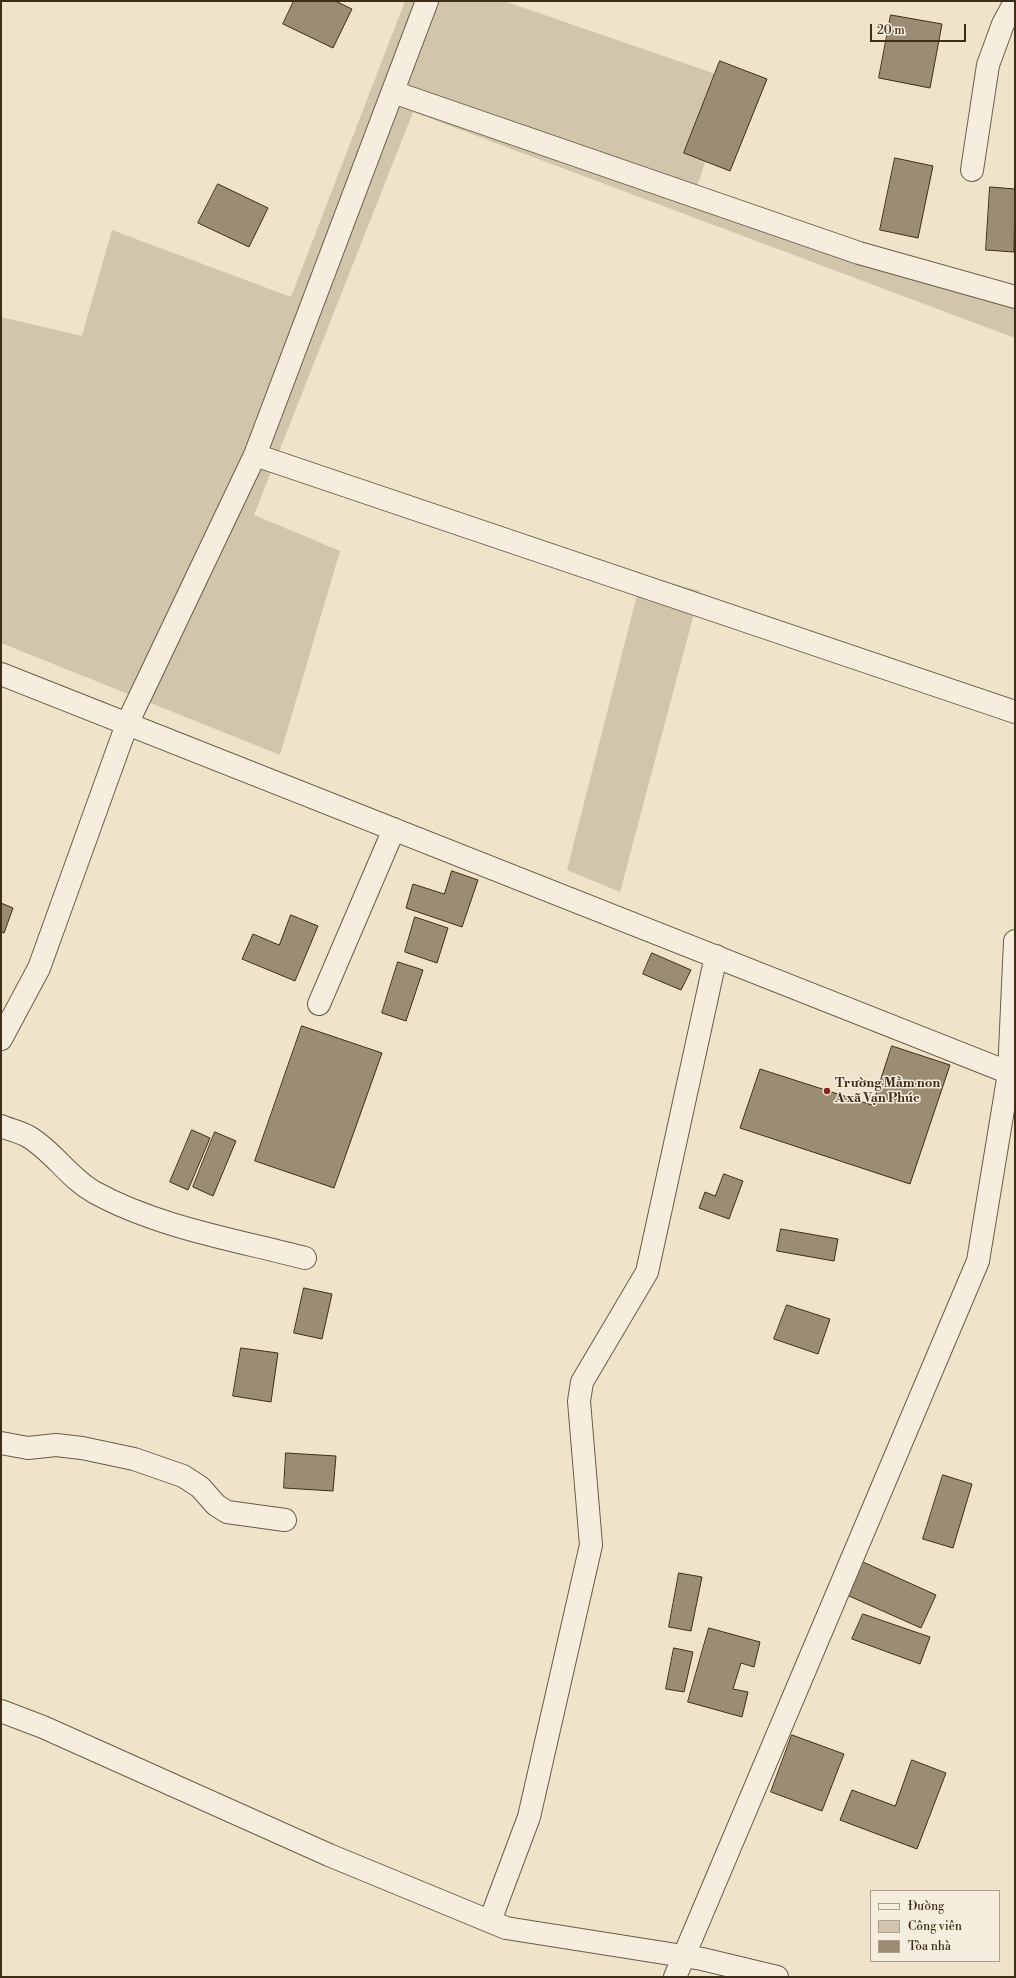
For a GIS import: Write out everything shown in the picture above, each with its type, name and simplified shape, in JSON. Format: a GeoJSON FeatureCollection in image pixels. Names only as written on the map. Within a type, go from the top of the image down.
{"type":"FeatureCollection","features":[{"type":"Feature","properties":{"kind":"street"},"geometry":{"type":"LineString","coordinates":[[1,1039],[39,968],[127,724],[255,455],[427,1]]}},
{"type":"Feature","properties":{"kind":"street"},"geometry":{"type":"LineString","coordinates":[[972,170],[988,65],[1003,24],[1015,2]]}},
{"type":"Feature","properties":{"kind":"street"},"geometry":{"type":"LineString","coordinates":[[393,92],[859,253],[1015,298]]}},
{"type":"Feature","properties":{"kind":"street"},"geometry":{"type":"LineString","coordinates":[[255,455],[1015,712]]}},
{"type":"Feature","properties":{"kind":"street"},"geometry":{"type":"LineString","coordinates":[[1,674],[1012,1074]]}},
{"type":"Feature","properties":{"kind":"street"},"geometry":{"type":"LineString","coordinates":[[319,1004],[394,829]]}},
{"type":"Feature","properties":{"kind":"street"},"geometry":{"type":"LineString","coordinates":[[674,1977],[978,1261],[1012,1074],[1015,941]]}},
{"type":"Feature","properties":{"kind":"street"},"geometry":{"type":"LineString","coordinates":[[490,1921],[529,1817],[591,1545],[578,1401],[582,1382],[647,1272],[716,956]]}},
{"type":"Feature","properties":{"kind":"street"},"geometry":{"type":"LineString","coordinates":[[1,1126],[29,1137],[71,1175],[93,1192],[133,1212],[179,1226],[305,1258]]}},
{"type":"Feature","properties":{"kind":"street"},"geometry":{"type":"LineString","coordinates":[[1,1443],[28,1448],[62,1446],[134,1459],[183,1476],[200,1487],[216,1505],[227,1512],[285,1520]]}},
{"type":"Feature","properties":{"kind":"street"},"geometry":{"type":"LineString","coordinates":[[1,1711],[43,1727],[329,1854],[506,1928],[684,1956],[777,1977]]}},
{"type":"Feature","properties":{"kind":"green space"},"geometry":{"type":"Polygon","coordinates":[[[405,1],[504,1],[733,80],[697,186],[1015,305],[1015,338],[413,112],[254,515],[340,551],[280,755],[1,643],[1,317],[82,336],[112,230],[291,297],[405,1]]]}},
{"type":"Feature","properties":{"kind":"green space"},"geometry":{"type":"Polygon","coordinates":[[[642,575],[700,591],[620,892],[567,870],[642,575]]]}},
{"type":"Feature","properties":{"kind":"building"},"geometry":{"type":"Polygon","coordinates":[[[294,1],[335,1],[352,9],[333,48],[283,24],[294,1]]]}},
{"type":"Feature","properties":{"kind":"building"},"geometry":{"type":"Polygon","coordinates":[[[891,15],[942,24],[930,88],[879,78],[891,15]]]}},
{"type":"Feature","properties":{"kind":"building"},"geometry":{"type":"Polygon","coordinates":[[[720,61],[767,79],[730,171],[684,153],[720,61]]]}},
{"type":"Feature","properties":{"kind":"building"},"geometry":{"type":"Polygon","coordinates":[[[895,158],[933,166],[918,238],[880,230],[895,158]]]}},
{"type":"Feature","properties":{"kind":"building"},"geometry":{"type":"Polygon","coordinates":[[[218,184],[268,208],[249,247],[198,223],[218,184]]]}},
{"type":"Feature","properties":{"kind":"building"},"geometry":{"type":"Polygon","coordinates":[[[990,187],[1015,189],[1014,252],[986,250],[990,187]]]}},
{"type":"Feature","properties":{"kind":"building"},"geometry":{"type":"Polygon","coordinates":[[[452,871],[478,880],[462,927],[406,908],[413,884],[444,894],[452,871]]]}},
{"type":"Feature","properties":{"kind":"building"},"geometry":{"type":"Polygon","coordinates":[[[1,903],[13,908],[4,933],[1,932],[1,903]]]}},
{"type":"Feature","properties":{"kind":"building"},"geometry":{"type":"Polygon","coordinates":[[[291,915],[318,926],[295,981],[242,959],[253,934],[279,945],[291,915]]]}},
{"type":"Feature","properties":{"kind":"building"},"geometry":{"type":"Polygon","coordinates":[[[415,917],[448,928],[437,963],[405,952],[415,917]]]}},
{"type":"Feature","properties":{"kind":"building"},"geometry":{"type":"Polygon","coordinates":[[[652,953],[691,970],[681,990],[643,974],[652,953]]]}},
{"type":"Feature","properties":{"kind":"building"},"geometry":{"type":"Polygon","coordinates":[[[398,962],[423,970],[406,1021],[382,1013],[398,962]]]}},
{"type":"Feature","properties":{"kind":"building"},"geometry":{"type":"Polygon","coordinates":[[[302,1026],[382,1053],[334,1188],[255,1161],[302,1026]]]}},
{"type":"Feature","properties":{"kind":"building"},"geometry":{"type":"Polygon","coordinates":[[[892,1046],[950,1065],[910,1184],[740,1128],[760,1069],[872,1105],[892,1046]]]}},
{"type":"Feature","properties":{"kind":"building"},"geometry":{"type":"Polygon","coordinates":[[[192,1130],[210,1138],[188,1190],[170,1182],[192,1130]]]}},
{"type":"Feature","properties":{"kind":"building"},"geometry":{"type":"Polygon","coordinates":[[[215,1132],[236,1141],[213,1196],[193,1187],[215,1132]]]}},
{"type":"Feature","properties":{"kind":"building"},"geometry":{"type":"Polygon","coordinates":[[[724,1174],[743,1181],[729,1219],[699,1208],[705,1192],[715,1196],[724,1174]]]}},
{"type":"Feature","properties":{"kind":"building"},"geometry":{"type":"Polygon","coordinates":[[[781,1229],[838,1239],[834,1261],[777,1251],[781,1229]]]}},
{"type":"Feature","properties":{"kind":"building"},"geometry":{"type":"Polygon","coordinates":[[[304,1288],[332,1294],[322,1339],[294,1333],[304,1288]]]}},
{"type":"Feature","properties":{"kind":"building"},"geometry":{"type":"Polygon","coordinates":[[[787,1305],[830,1319],[818,1354],[774,1339],[787,1305]]]}},
{"type":"Feature","properties":{"kind":"building"},"geometry":{"type":"Polygon","coordinates":[[[241,1348],[278,1353],[271,1402],[233,1396],[241,1348]]]}},
{"type":"Feature","properties":{"kind":"building"},"geometry":{"type":"Polygon","coordinates":[[[286,1453],[336,1456],[333,1491],[284,1488],[286,1453]]]}},
{"type":"Feature","properties":{"kind":"building"},"geometry":{"type":"Polygon","coordinates":[[[943,1475],[972,1484],[953,1548],[923,1539],[943,1475]]]}},
{"type":"Feature","properties":{"kind":"building"},"geometry":{"type":"Polygon","coordinates":[[[863,1562],[936,1595],[921,1628],[849,1596],[863,1562]]]}},
{"type":"Feature","properties":{"kind":"building"},"geometry":{"type":"Polygon","coordinates":[[[679,1573],[702,1577],[691,1631],[669,1627],[679,1573]]]}},
{"type":"Feature","properties":{"kind":"building"},"geometry":{"type":"Polygon","coordinates":[[[863,1614],[930,1637],[920,1664],[852,1639],[863,1614]]]}},
{"type":"Feature","properties":{"kind":"building"},"geometry":{"type":"Polygon","coordinates":[[[709,1628],[760,1642],[754,1667],[741,1663],[733,1689],[748,1692],[742,1717],[688,1702],[709,1628]]]}},
{"type":"Feature","properties":{"kind":"building"},"geometry":{"type":"Polygon","coordinates":[[[674,1648],[693,1652],[684,1692],[666,1689],[674,1648]]]}},
{"type":"Feature","properties":{"kind":"building"},"geometry":{"type":"Polygon","coordinates":[[[792,1735],[844,1754],[822,1811],[771,1792],[792,1735]]]}},
{"type":"Feature","properties":{"kind":"building"},"geometry":{"type":"Polygon","coordinates":[[[912,1760],[946,1773],[917,1849],[840,1820],[852,1790],[895,1806],[912,1760]]]}},
{"type":"Feature","properties":{"kind":"place","name":"Trường Mầm non A xã Vạn Phúc"},"geometry":{"type":"Point","coordinates":[827,1091]}}]}
